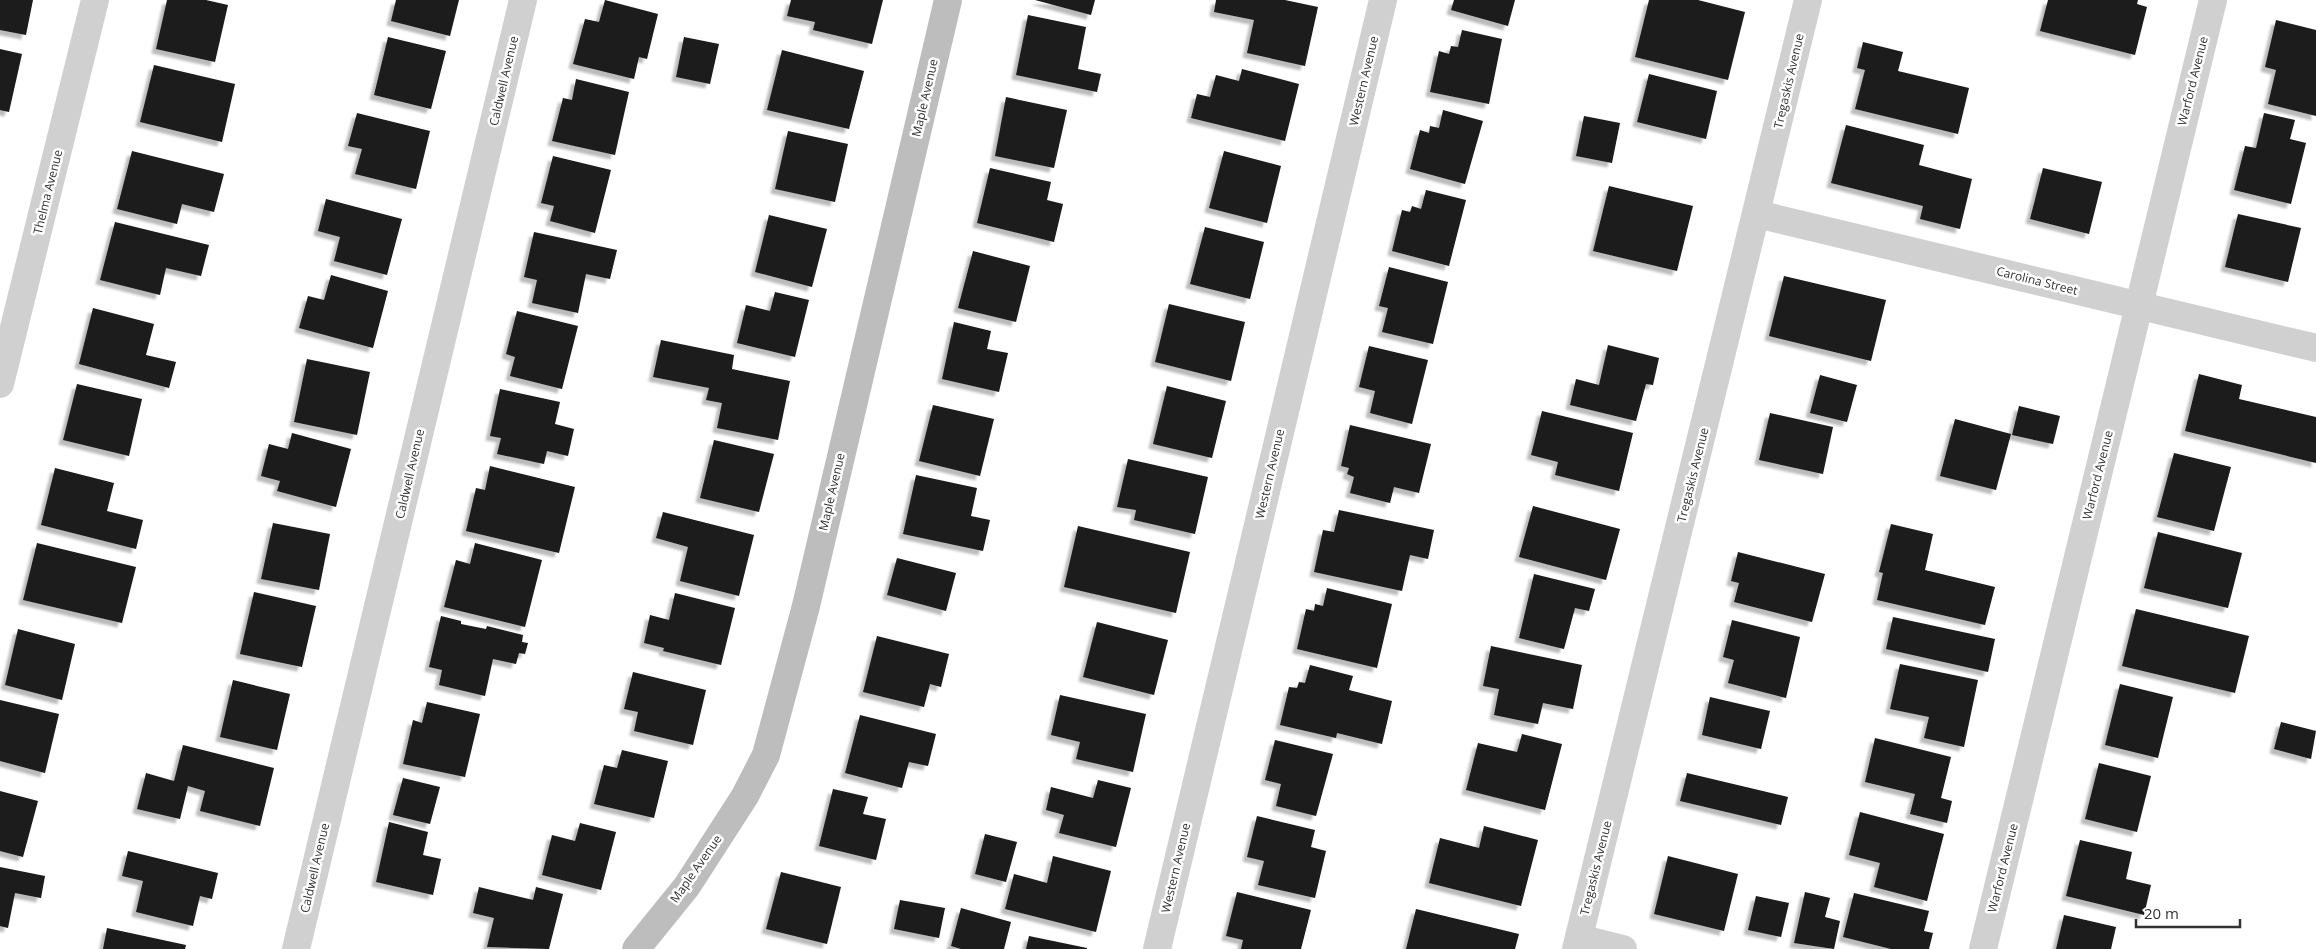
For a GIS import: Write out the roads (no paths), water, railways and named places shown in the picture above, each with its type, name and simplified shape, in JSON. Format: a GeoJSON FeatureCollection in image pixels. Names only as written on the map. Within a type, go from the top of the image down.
{"type":"FeatureCollection","features":[{"type":"Feature","properties":{"kind":"street","name":"Thelma Avenue"},"geometry":{"type":"LineString","coordinates":[[0,384],[95,0]]}},
{"type":"Feature","properties":{"kind":"street","name":"Caldwell Avenue"},"geometry":{"type":"LineString","coordinates":[[296,949],[523,0]]}},
{"type":"Feature","properties":{"kind":"street","name":"Maple Avenue"},"geometry":{"type":"LineString","coordinates":[[636,949],[687,886],[745,796],[766,754],[806,606],[948,0]]}},
{"type":"Feature","properties":{"kind":"street","name":"Western Avenue"},"geometry":{"type":"LineString","coordinates":[[1157,949],[1383,0]]}},
{"type":"Feature","properties":{"kind":"street","name":"Tregaskis Avenue"},"geometry":{"type":"LineString","coordinates":[[1577,944],[1808,0]]}},
{"type":"Feature","properties":{"kind":"street","name":"Warford Avenue"},"geometry":{"type":"LineString","coordinates":[[1983,949],[2213,0]]}},
{"type":"Feature","properties":{"kind":"street","name":"Carolina Street"},"geometry":{"type":"LineString","coordinates":[[1757,214],[2316,348]]}},
{"type":"Feature","properties":{"kind":"street"},"geometry":{"type":"LineString","coordinates":[[1577,944],[1624,949]]}}]}
